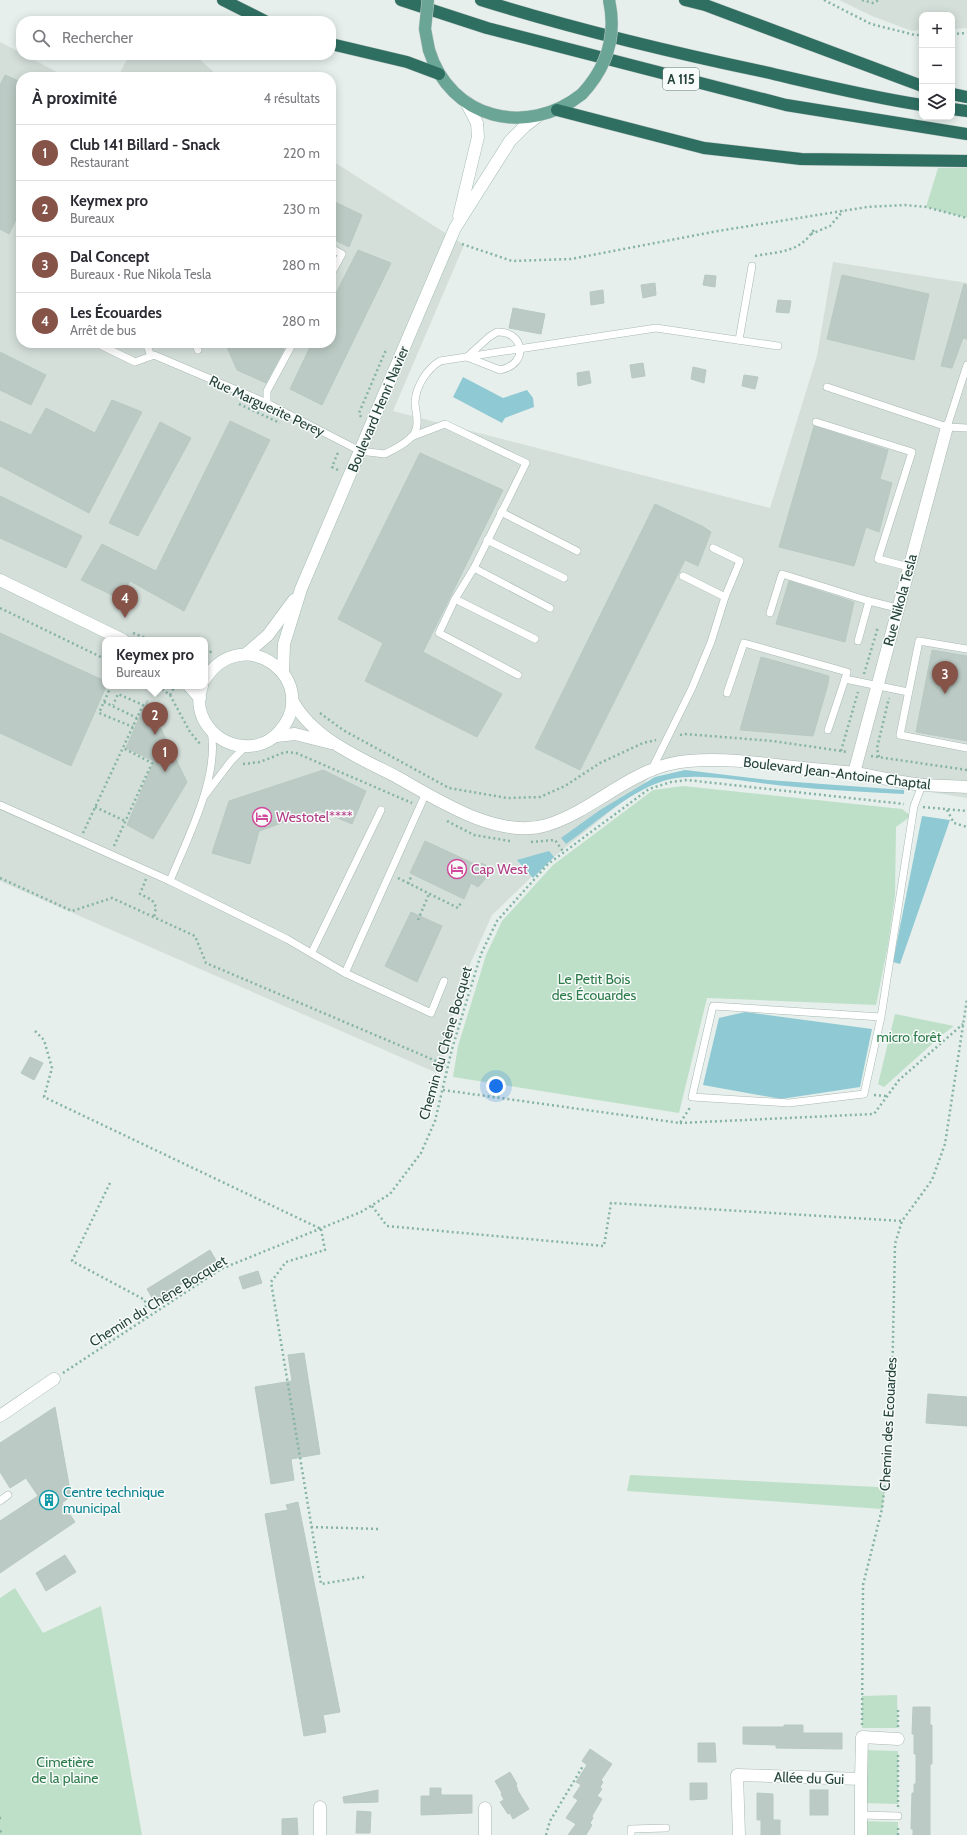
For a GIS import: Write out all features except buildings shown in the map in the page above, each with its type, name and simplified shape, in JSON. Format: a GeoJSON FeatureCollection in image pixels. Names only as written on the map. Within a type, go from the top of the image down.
{"type":"FeatureCollection","features":[{"type":"Feature","properties":{"kind":"highway"},"geometry":{"type":"LineString","coordinates":[[223,0],[255,16]]}},
{"type":"Feature","properties":{"kind":"highway","name":"A 115"},"geometry":{"type":"LineString","coordinates":[[401,0],[500,32],[786,105],[967,134]]}},
{"type":"Feature","properties":{"kind":"highway","name":"A 115"},"geometry":{"type":"LineString","coordinates":[[481,0],[555,22],[720,62],[892,100],[919,104]]}},
{"type":"Feature","properties":{"kind":"highway"},"geometry":{"type":"LineString","coordinates":[[685,0],[704,5],[919,85]]}},
{"type":"Feature","properties":{"kind":"highway"},"geometry":{"type":"LineString","coordinates":[[336,45],[407,62],[439,74]]}},
{"type":"Feature","properties":{"kind":"highway"},"geometry":{"type":"LineString","coordinates":[[955,94],[967,96]]}},
{"type":"Feature","properties":{"kind":"highway"},"geometry":{"type":"LineString","coordinates":[[955,109],[967,111]]}},
{"type":"Feature","properties":{"kind":"highway"},"geometry":{"type":"LineString","coordinates":[[557,110],[704,148],[801,159],[967,161]]}},
{"type":"Feature","properties":{"kind":"main road"},"geometry":{"type":"LineString","coordinates":[[428,0],[425,29],[428,50],[439,74],[447,85],[466,102],[482,111],[513,118],[538,116],[557,110],[582,94],[597,76],[607,55],[612,32],[609,0]]}},
{"type":"Feature","properties":{"kind":"street","name":"Boulevard Henri Navier"},"geometry":{"type":"LineString","coordinates":[[283,672],[284,644],[301,589],[356,448],[455,228],[478,137],[477,123],[466,102]]}},
{"type":"Feature","properties":{"kind":"street","name":"Boulevard Henri Navier"},"geometry":{"type":"LineString","coordinates":[[455,228],[510,141],[538,116]]}},
{"type":"Feature","properties":{"kind":"street","name":"Rue Nikola Tesla"},"geometry":{"type":"LineString","coordinates":[[854,773],[876,686],[947,427]]}},
{"type":"Feature","properties":{"kind":"street"},"geometry":{"type":"LineString","coordinates":[[0,580],[117,637]]}},
{"type":"Feature","properties":{"kind":"street","name":"Boulevard Henri Navier"},"geometry":{"type":"LineString","coordinates":[[246,654],[268,635],[301,589]]}},
{"type":"Feature","properties":{"kind":"street"},"geometry":{"type":"LineString","coordinates":[[202,689],[200,698],[202,716],[212,731],[227,742],[246,746],[256,745],[276,736],[285,726],[290,714],[292,700],[291,690],[283,672],[267,659],[246,654],[230,657],[211,665]]}},
{"type":"Feature","properties":{"kind":"street"},"geometry":{"type":"LineString","coordinates":[[192,689],[200,698]]}},
{"type":"Feature","properties":{"kind":"street","name":"Boulevard Jean-Antoine Chaptal"},"geometry":{"type":"LineString","coordinates":[[292,700],[303,716],[334,744]]}},
{"type":"Feature","properties":{"kind":"street","name":"Boulevard Jean-Antoine Chaptal"},"geometry":{"type":"LineString","coordinates":[[276,736],[295,734],[334,744],[450,807],[479,819],[505,826],[531,828],[546,825],[569,816],[652,768],[688,761],[727,759],[854,773],[922,785],[967,787]]}},
{"type":"Feature","properties":{"kind":"street"},"geometry":{"type":"LineString","coordinates":[[0,1416],[54,1379]]}},
{"type":"Feature","properties":{"kind":"street"},"geometry":{"type":"LineString","coordinates":[[862,1737],[898,1739]]}},
{"type":"Feature","properties":{"kind":"street","name":"Allée du Gui"},"geometry":{"type":"LineString","coordinates":[[739,1835],[737,1775],[862,1779],[862,1737]]}},
{"type":"Feature","properties":{"kind":"street"},"geometry":{"type":"LineString","coordinates":[[861,1835],[862,1779]]}},
{"type":"Feature","properties":{"kind":"street"},"geometry":{"type":"LineString","coordinates":[[320,1808],[320,1835]]}},
{"type":"Feature","properties":{"kind":"street"},"geometry":{"type":"LineString","coordinates":[[485,1808],[485,1835]]}},
{"type":"Feature","properties":{"kind":"lane"},"geometry":{"type":"LineString","coordinates":[[336,251],[342,254],[336,265]]}},
{"type":"Feature","properties":{"kind":"lane"},"geometry":{"type":"LineString","coordinates":[[739,340],[752,266]]}},
{"type":"Feature","properties":{"kind":"lane"},"geometry":{"type":"LineString","coordinates":[[410,438],[415,432],[417,422],[415,402],[416,394],[431,366],[440,361],[656,328],[778,346]]}},
{"type":"Feature","properties":{"kind":"lane"},"geometry":{"type":"LineString","coordinates":[[497,332],[505,332],[512,335],[520,349],[519,360],[514,365],[500,370],[467,357],[488,337],[497,332]]}},
{"type":"Feature","properties":{"kind":"lane"},"geometry":{"type":"LineString","coordinates":[[106,348],[135,362],[151,356],[148,348]]}},
{"type":"Feature","properties":{"kind":"lane"},"geometry":{"type":"LineString","coordinates":[[267,403],[267,391],[290,348]]}},
{"type":"Feature","properties":{"kind":"lane","name":"Rue Marguerite Perey"},"geometry":{"type":"LineString","coordinates":[[151,356],[154,355],[174,363],[267,403],[356,448],[386,454],[410,438],[445,424],[526,463],[501,512]]}},
{"type":"Feature","properties":{"kind":"lane"},"geometry":{"type":"LineString","coordinates":[[947,427],[967,365]]}},
{"type":"Feature","properties":{"kind":"lane"},"geometry":{"type":"LineString","coordinates":[[828,387],[947,427],[967,428]]}},
{"type":"Feature","properties":{"kind":"lane"},"geometry":{"type":"LineString","coordinates":[[816,422],[912,452],[878,559],[909,567]]}},
{"type":"Feature","properties":{"kind":"lane"},"geometry":{"type":"LineString","coordinates":[[518,675],[439,633],[455,599],[474,568],[501,512],[577,551]]}},
{"type":"Feature","properties":{"kind":"lane"},"geometry":{"type":"LineString","coordinates":[[487,540],[564,578]]}},
{"type":"Feature","properties":{"kind":"lane"},"geometry":{"type":"LineString","coordinates":[[652,768],[692,688],[709,648],[725,597],[740,561],[713,548]]}},
{"type":"Feature","properties":{"kind":"lane"},"geometry":{"type":"LineString","coordinates":[[474,568],[550,608]]}},
{"type":"Feature","properties":{"kind":"lane"},"geometry":{"type":"LineString","coordinates":[[770,613],[782,574],[869,601],[898,608]]}},
{"type":"Feature","properties":{"kind":"lane"},"geometry":{"type":"LineString","coordinates":[[683,576],[725,597]]}},
{"type":"Feature","properties":{"kind":"lane"},"geometry":{"type":"LineString","coordinates":[[455,599],[535,639]]}},
{"type":"Feature","properties":{"kind":"lane"},"geometry":{"type":"LineString","coordinates":[[858,641],[869,601]]}},
{"type":"Feature","properties":{"kind":"lane"},"geometry":{"type":"LineString","coordinates":[[967,649],[919,641],[900,735],[967,748]]}},
{"type":"Feature","properties":{"kind":"lane"},"geometry":{"type":"LineString","coordinates":[[726,693],[744,643],[847,672],[828,730]]}},
{"type":"Feature","properties":{"kind":"lane"},"geometry":{"type":"LineString","coordinates":[[845,679],[908,692]]}},
{"type":"Feature","properties":{"kind":"lane"},"geometry":{"type":"LineString","coordinates":[[170,881],[204,796],[213,754],[212,731]]}},
{"type":"Feature","properties":{"kind":"lane"},"geometry":{"type":"LineString","coordinates":[[204,796],[231,761],[246,746]]}},
{"type":"Feature","properties":{"kind":"lane"},"geometry":{"type":"LineString","coordinates":[[881,1017],[713,1006],[692,1097],[788,1103],[864,1094],[881,1017],[914,806],[922,785]]}},
{"type":"Feature","properties":{"kind":"lane"},"geometry":{"type":"LineString","coordinates":[[345,973],[391,874],[426,793]]}},
{"type":"Feature","properties":{"kind":"lane"},"geometry":{"type":"LineString","coordinates":[[0,805],[170,881],[312,952],[345,973],[431,1013],[444,981]]}},
{"type":"Feature","properties":{"kind":"lane"},"geometry":{"type":"LineString","coordinates":[[312,952],[381,810]]}},
{"type":"Feature","properties":{"kind":"lane"},"geometry":{"type":"LineString","coordinates":[[0,1501],[8,1495]]}},
{"type":"Feature","properties":{"kind":"lane"},"geometry":{"type":"LineString","coordinates":[[861,1815],[898,1816]]}},
{"type":"Feature","properties":{"kind":"lane"},"geometry":{"type":"LineString","coordinates":[[631,1835],[631,1829],[666,1828]]}},
{"type":"Feature","properties":{"kind":"path"},"geometry":{"type":"LineString","coordinates":[[824,0],[871,24],[919,35]]}},
{"type":"Feature","properties":{"kind":"path"},"geometry":{"type":"LineString","coordinates":[[862,0],[873,3],[879,0]]}},
{"type":"Feature","properties":{"kind":"path"},"geometry":{"type":"LineString","coordinates":[[955,34],[967,33]]}},
{"type":"Feature","properties":{"kind":"path"},"geometry":{"type":"LineString","coordinates":[[450,240],[512,261],[571,259],[718,231],[867,207],[905,205],[926,208],[967,218]]}},
{"type":"Feature","properties":{"kind":"path"},"geometry":{"type":"LineString","coordinates":[[811,235],[830,226],[843,211]]}},
{"type":"Feature","properties":{"kind":"path"},"geometry":{"type":"LineString","coordinates":[[752,266],[751,259],[754,256],[798,247],[805,242],[815,228]]}},
{"type":"Feature","properties":{"kind":"path"},"geometry":{"type":"LineString","coordinates":[[362,420],[359,413],[385,352],[393,350]]}},
{"type":"Feature","properties":{"kind":"path"},"geometry":{"type":"LineString","coordinates":[[236,402],[285,425]]}},
{"type":"Feature","properties":{"kind":"path"},"geometry":{"type":"LineString","coordinates":[[332,447],[339,450],[332,467],[340,471],[356,448]]}},
{"type":"Feature","properties":{"kind":"path"},"geometry":{"type":"LineString","coordinates":[[0,608],[102,658]]}},
{"type":"Feature","properties":{"kind":"path"},"geometry":{"type":"LineString","coordinates":[[208,653],[219,648]]}},
{"type":"Feature","properties":{"kind":"path"},"geometry":{"type":"LineString","coordinates":[[110,689],[99,714],[133,727]]}},
{"type":"Feature","properties":{"kind":"path"},"geometry":{"type":"LineString","coordinates":[[162,689],[170,695],[190,732],[206,750],[213,754]]}},
{"type":"Feature","properties":{"kind":"path"},"geometry":{"type":"LineString","coordinates":[[170,695],[173,689]]}},
{"type":"Feature","properties":{"kind":"path"},"geometry":{"type":"LineString","coordinates":[[79,840],[143,705],[118,694],[113,705]]}},
{"type":"Feature","properties":{"kind":"path"},"geometry":{"type":"LineString","coordinates":[[104,702],[113,705],[137,718]]}},
{"type":"Feature","properties":{"kind":"path"},"geometry":{"type":"LineString","coordinates":[[317,711],[344,730],[449,788],[507,798],[540,797],[565,786],[600,763],[643,743],[685,734],[773,741],[967,770]]}},
{"type":"Feature","properties":{"kind":"path"},"geometry":{"type":"LineString","coordinates":[[110,854],[152,763],[123,748]]}},
{"type":"Feature","properties":{"kind":"path"},"geometry":{"type":"LineString","coordinates":[[231,761],[243,764],[252,763],[270,759],[285,752],[296,753],[419,807]]}},
{"type":"Feature","properties":{"kind":"path","name":"Chemin du Chêne Bocquet"},"geometry":{"type":"LineString","coordinates":[[54,1379],[221,1269],[361,1212],[390,1194],[420,1153],[436,1121],[455,1039],[481,954],[497,921],[548,864],[649,789],[671,782],[687,780],[905,804],[946,810],[967,811]]}},
{"type":"Feature","properties":{"kind":"path"},"geometry":{"type":"LineString","coordinates":[[95,807],[125,821]]}},
{"type":"Feature","properties":{"kind":"path"},"geometry":{"type":"LineString","coordinates":[[946,810],[954,823],[967,827]]}},
{"type":"Feature","properties":{"kind":"path"},"geometry":{"type":"LineString","coordinates":[[440,817],[474,835],[502,841],[516,842]]}},
{"type":"Feature","properties":{"kind":"path"},"geometry":{"type":"LineString","coordinates":[[530,842],[555,840],[564,853]]}},
{"type":"Feature","properties":{"kind":"path"},"geometry":{"type":"LineString","coordinates":[[149,872],[140,894],[152,900],[156,907],[154,918]]}},
{"type":"Feature","properties":{"kind":"path"},"geometry":{"type":"LineString","coordinates":[[391,874],[408,884],[458,908],[462,901]]}},
{"type":"Feature","properties":{"kind":"path"},"geometry":{"type":"LineString","coordinates":[[408,884],[411,877]]}},
{"type":"Feature","properties":{"kind":"path"},"geometry":{"type":"LineString","coordinates":[[0,878],[72,911],[112,898],[195,936],[206,963],[448,1066]]}},
{"type":"Feature","properties":{"kind":"path"},"geometry":{"type":"LineString","coordinates":[[418,920],[429,894]]}},
{"type":"Feature","properties":{"kind":"path","name":"Chemin des Ecouardes"},"geometry":{"type":"LineString","coordinates":[[862,1737],[863,1585],[882,1509],[891,1433],[895,1244],[902,1221],[932,1180],[945,1144],[967,999]]}},
{"type":"Feature","properties":{"kind":"path"},"geometry":{"type":"LineString","coordinates":[[443,1090],[680,1123],[874,1114],[899,1080],[963,1023]]}},
{"type":"Feature","properties":{"kind":"path"},"geometry":{"type":"LineString","coordinates":[[35,1031],[44,1040],[52,1068],[44,1097],[321,1229],[325,1250],[286,1262],[271,1282],[321,1584],[364,1577]]}},
{"type":"Feature","properties":{"kind":"path"},"geometry":{"type":"LineString","coordinates":[[680,1123],[697,1098]]}},
{"type":"Feature","properties":{"kind":"path"},"geometry":{"type":"LineString","coordinates":[[110,1183],[72,1261],[145,1300],[146,1318]]}},
{"type":"Feature","properties":{"kind":"path"},"geometry":{"type":"LineString","coordinates":[[372,1206],[387,1226],[604,1246],[611,1203],[902,1221]]}},
{"type":"Feature","properties":{"kind":"path"},"geometry":{"type":"LineString","coordinates":[[312,1527],[380,1529]]}},
{"type":"Feature","properties":{"kind":"path"},"geometry":{"type":"LineString","coordinates":[[898,1709],[898,1835]]}},
{"type":"Feature","properties":{"kind":"path"},"geometry":{"type":"LineString","coordinates":[[546,1835],[550,1821],[583,1766]]}},
{"type":"Feature","properties":{"kind":"shaded area"},"geometry":{"type":"Polygon","coordinates":[[[839,0],[967,0],[967,28],[955,29],[955,12],[919,12],[919,30],[912,31],[872,16],[839,0]]]}},
{"type":"Feature","properties":{"kind":"shaded area"},"geometry":{"type":"Polygon","coordinates":[[[0,42],[16,50],[16,60],[34,60],[57,72],[16,72],[16,348],[336,348],[336,163],[464,245],[393,411],[770,508],[817,356],[833,262],[967,283],[967,798],[698,755],[662,760],[643,785],[544,865],[492,915],[459,989],[439,1074],[0,881],[0,42]]]}},
{"type":"Feature","properties":{"kind":"shaded area"},"geometry":{"type":"Polygon","coordinates":[[[126,60],[200,60],[214,72],[120,72],[126,60]]]}},
{"type":"Feature","properties":{"kind":"green space"},"geometry":{"type":"Polygon","coordinates":[[[938,168],[967,168],[967,218],[926,207],[938,168]]]}},
{"type":"Feature","properties":{"kind":"green space","name":"Le Petit Bois des Écouardes"},"geometry":{"type":"Polygon","coordinates":[[[683,786],[902,809],[911,816],[896,827],[895,895],[888,945],[876,1005],[707,998],[679,1113],[453,1077],[458,1046],[486,955],[502,921],[553,865],[653,790],[683,786]]]}},
{"type":"Feature","properties":{"kind":"green space","name":"micro forêt"},"geometry":{"type":"Polygon","coordinates":[[[895,1014],[954,1026],[884,1087],[878,1084],[895,1014]]]}},
{"type":"Feature","properties":{"kind":"green space"},"geometry":{"type":"Polygon","coordinates":[[[630,1475],[885,1488],[882,1509],[627,1491],[630,1475]]]}},
{"type":"Feature","properties":{"kind":"green space","name":"Cimetière de la plaine"},"geometry":{"type":"Polygon","coordinates":[[[15,1588],[43,1633],[101,1606],[142,1835],[0,1835],[0,1598],[15,1588]]]}},
{"type":"Feature","properties":{"kind":"green space"},"geometry":{"type":"Polygon","coordinates":[[[897,1695],[898,1728],[862,1728],[862,1696],[897,1695]]]}},
{"type":"Feature","properties":{"kind":"green space"},"geometry":{"type":"Polygon","coordinates":[[[862,1750],[898,1751],[898,1804],[861,1803],[862,1750]]]}},
{"type":"Feature","properties":{"kind":"green space"},"geometry":{"type":"Polygon","coordinates":[[[861,1821],[898,1822],[898,1835],[861,1835],[861,1821]]]}},
{"type":"Feature","properties":{"kind":"water"},"geometry":{"type":"Polygon","coordinates":[[[463,377],[503,398],[527,390],[533,398],[534,407],[505,418],[502,423],[453,397],[463,377]]]}},
{"type":"Feature","properties":{"kind":"water"},"geometry":{"type":"Polygon","coordinates":[[[685,770],[768,780],[904,790],[904,794],[773,785],[712,777],[683,777],[657,783],[643,789],[616,806],[566,844],[561,838],[600,810],[655,777],[685,770]]]}},
{"type":"Feature","properties":{"kind":"water"},"geometry":{"type":"Polygon","coordinates":[[[922,816],[950,820],[900,964],[893,962],[922,816]]]}},
{"type":"Feature","properties":{"kind":"water"},"geometry":{"type":"Polygon","coordinates":[[[549,851],[554,857],[533,878],[517,860],[549,851]]]}},
{"type":"Feature","properties":{"kind":"water"},"geometry":{"type":"Polygon","coordinates":[[[745,1012],[872,1029],[860,1087],[781,1099],[703,1085],[719,1018],[745,1012]]]}},
{"type":"Feature","properties":{"kind":"place","name":"Les Écouardes"},"geometry":{"type":"Point","coordinates":[125,618]}},
{"type":"Feature","properties":{"kind":"place","name":"Dal Concept"},"geometry":{"type":"Point","coordinates":[945,694]}},
{"type":"Feature","properties":{"kind":"place","name":"Keymex pro"},"geometry":{"type":"Point","coordinates":[155,735]}},
{"type":"Feature","properties":{"kind":"place","name":"Club 141 Billard - Snack"},"geometry":{"type":"Point","coordinates":[165,772]}},
{"type":"Feature","properties":{"kind":"place","name":"Westotel****"},"geometry":{"type":"Point","coordinates":[262,817]}},
{"type":"Feature","properties":{"kind":"place","name":"Cap West"},"geometry":{"type":"Point","coordinates":[457,869]}},
{"type":"Feature","properties":{"kind":"place","name":"Centre technique municipal"},"geometry":{"type":"Point","coordinates":[49,1500]}}]}
